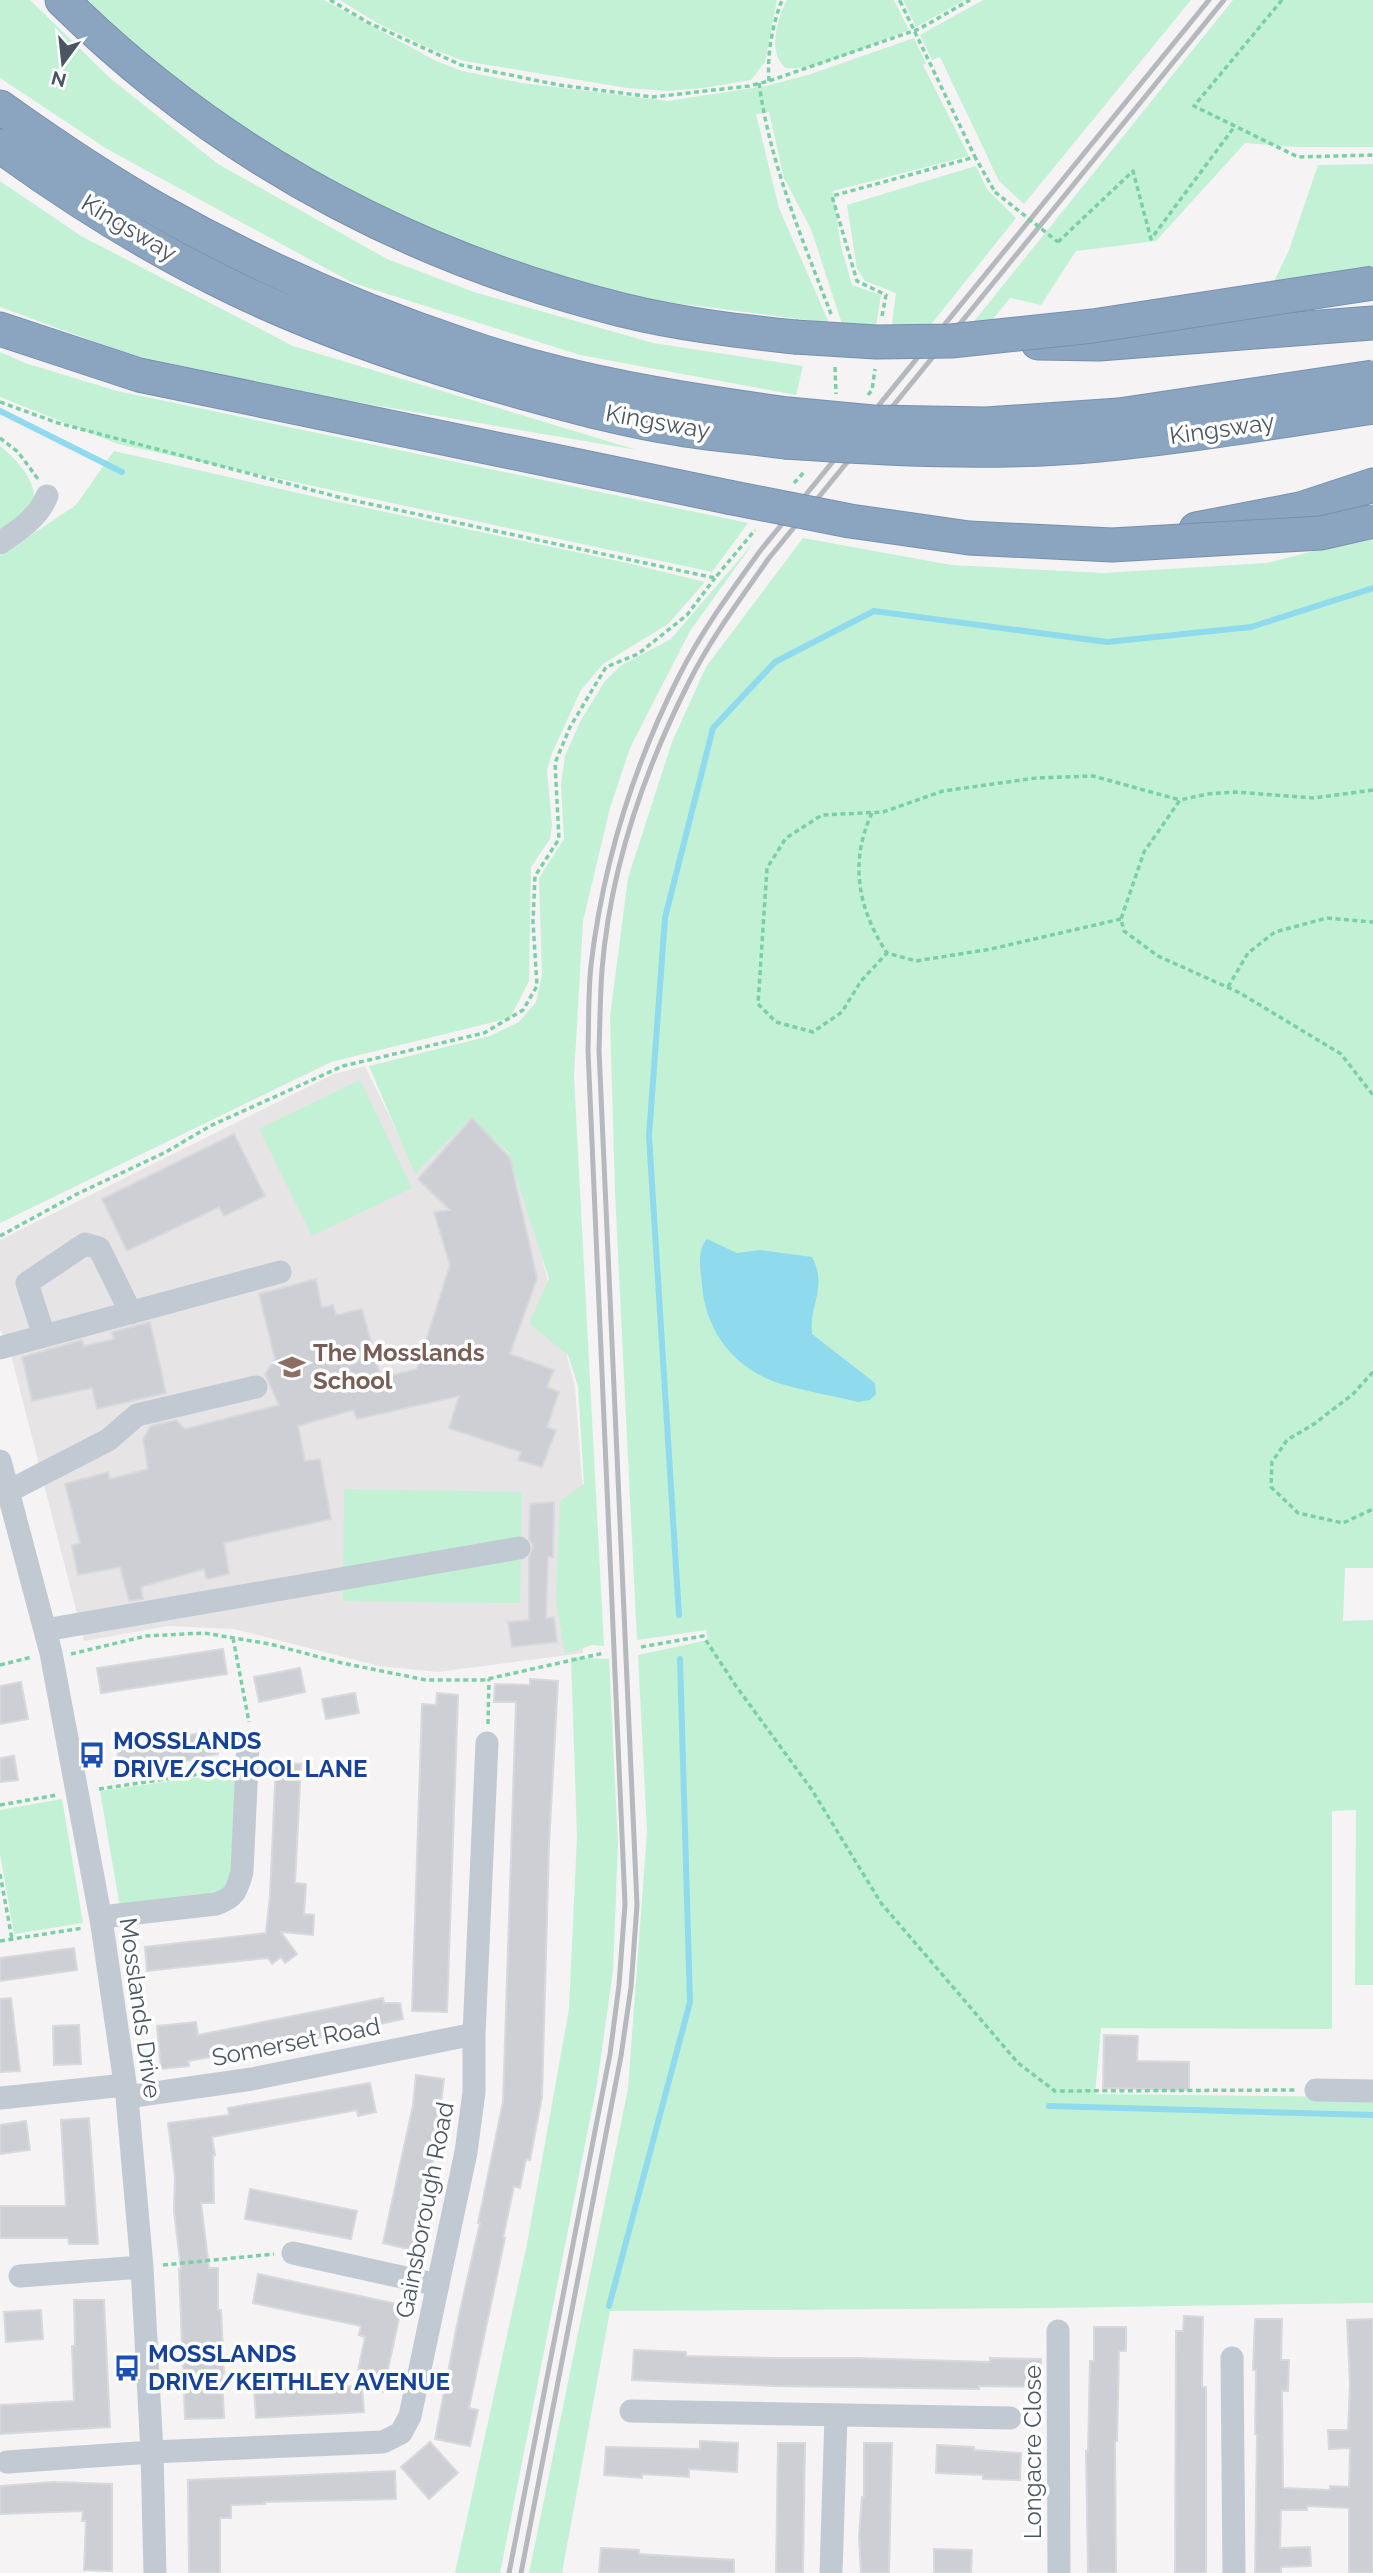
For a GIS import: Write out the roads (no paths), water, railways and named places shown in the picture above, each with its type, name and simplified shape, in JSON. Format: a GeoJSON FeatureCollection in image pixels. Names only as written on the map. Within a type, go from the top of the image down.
{"type":"FeatureCollection","features":[{"type":"Feature","properties":{"kind":"highway"},"geometry":{"type":"LineString","coordinates":[[62,0],[94,32],[164,91],[230,140],[299,183],[376,223],[453,255],[538,287],[637,313],[722,329],[795,338],[876,342],[1099,344],[1373,323]]}},
{"type":"Feature","properties":{"kind":"highway"},"geometry":{"type":"LineString","coordinates":[[0,107],[72,158],[161,212],[264,265],[357,305],[468,347],[581,378],[673,398],[787,428],[873,422],[986,424],[1119,415],[1373,377]]}},
{"type":"Feature","properties":{"kind":"highway","name":"Kingsway"},"geometry":{"type":"LineString","coordinates":[[0,146],[133,234],[236,289],[354,338],[466,377],[579,408],[679,429],[787,428],[880,448],[981,450],[1097,445],[1373,407]]}},
{"type":"Feature","properties":{"kind":"highway"},"geometry":{"type":"LineString","coordinates":[[951,341],[1093,326],[1373,283]]}},
{"type":"Feature","properties":{"kind":"highway"},"geometry":{"type":"LineString","coordinates":[[0,329],[139,375],[850,521],[969,538],[1112,545],[1321,533],[1373,521]]}},
{"type":"Feature","properties":{"kind":"highway"},"geometry":{"type":"LineString","coordinates":[[1112,545],[1300,509],[1373,485]]}},
{"type":"Feature","properties":{"kind":"street"},"geometry":{"type":"LineString","coordinates":[[0,543],[42,509],[47,496]]}},
{"type":"Feature","properties":{"kind":"street"},"geometry":{"type":"LineString","coordinates":[[44,1336],[27,1283],[85,1244],[99,1248],[131,1313]]}},
{"type":"Feature","properties":{"kind":"street"},"geometry":{"type":"LineString","coordinates":[[0,1348],[280,1272]]}},
{"type":"Feature","properties":{"kind":"street"},"geometry":{"type":"LineString","coordinates":[[9,1491],[108,1440],[137,1415],[256,1387]]}},
{"type":"Feature","properties":{"kind":"street","name":"Mosslands Drive"},"geometry":{"type":"LineString","coordinates":[[0,1461],[9,1491],[9,1524],[45,1629],[51,1656],[101,1921],[126,2091],[142,2267],[152,2452],[155,2573]]}},
{"type":"Feature","properties":{"kind":"street"},"geometry":{"type":"LineString","coordinates":[[45,1629],[519,1548]]}},
{"type":"Feature","properties":{"kind":"street"},"geometry":{"type":"LineString","coordinates":[[101,1921],[216,1904],[230,1899],[237,1891],[242,1872],[248,1743]]}},
{"type":"Feature","properties":{"kind":"street","name":"Gainsborough Road"},"geometry":{"type":"LineString","coordinates":[[7,2462],[152,2452],[383,2442],[401,2432],[410,2416],[466,2152],[474,2092],[474,2035],[487,1743]]}},
{"type":"Feature","properties":{"kind":"street","name":"Somerset Road"},"geometry":{"type":"LineString","coordinates":[[0,2098],[126,2091],[252,2079],[474,2035]]}},
{"type":"Feature","properties":{"kind":"street"},"geometry":{"type":"LineString","coordinates":[[1316,2090],[1373,2091]]}},
{"type":"Feature","properties":{"kind":"street"},"geometry":{"type":"LineString","coordinates":[[293,2253],[438,2285]]}},
{"type":"Feature","properties":{"kind":"street"},"geometry":{"type":"LineString","coordinates":[[20,2276],[142,2267]]}},
{"type":"Feature","properties":{"kind":"street","name":"Longacre Close"},"geometry":{"type":"LineString","coordinates":[[1058,2331],[1059,2573]]}},
{"type":"Feature","properties":{"kind":"street"},"geometry":{"type":"LineString","coordinates":[[1232,2358],[1234,2573]]}},
{"type":"Feature","properties":{"kind":"street"},"geometry":{"type":"LineString","coordinates":[[631,2411],[1010,2418]]}},
{"type":"Feature","properties":{"kind":"street"},"geometry":{"type":"LineString","coordinates":[[831,2573],[836,2416]]}},
{"type":"Feature","properties":{"kind":"water"},"geometry":{"type":"Polygon","coordinates":[[[707,1239],[737,1253],[760,1250],[812,1257],[818,1287],[812,1334],[875,1383],[876,1394],[870,1400],[858,1402],[803,1390],[768,1379],[739,1361],[717,1335],[705,1303],[700,1260],[701,1249],[707,1239]]]}},
{"type":"Feature","properties":{"kind":"waterway"},"geometry":{"type":"LineString","coordinates":[[0,411],[122,472]]}},
{"type":"Feature","properties":{"kind":"waterway"},"geometry":{"type":"LineString","coordinates":[[679,1615],[649,1136],[665,918],[713,728],[775,662],[874,611],[1107,642],[1251,627],[1373,588]]}},
{"type":"Feature","properties":{"kind":"waterway"},"geometry":{"type":"LineString","coordinates":[[609,2306],[690,2002],[680,1659]]}},
{"type":"Feature","properties":{"kind":"waterway"},"geometry":{"type":"LineString","coordinates":[[1049,2106],[1373,2115]]}},
{"type":"Feature","properties":{"kind":"railway"},"geometry":{"type":"LineString","coordinates":[[509,2573],[610,2054],[625,1904],[588,1050],[591,965],[612,853],[634,781],[663,710],[688,660],[727,597],[760,551],[1209,0]]}},
{"type":"Feature","properties":{"kind":"railway"},"geometry":{"type":"LineString","coordinates":[[521,2573],[621,2056],[631,1987],[637,1905],[599,1050],[601,980],[606,933],[621,858],[644,786],[689,682],[727,618],[769,558],[1224,0]]}},
{"type":"Feature","properties":{"kind":"place","name":"The Mosslands School"},"geometry":{"type":"Point","coordinates":[292,1367]}},
{"type":"Feature","properties":{"kind":"place","name":"MOSSLANDS DRIVE/SCHOOL LANE"},"geometry":{"type":"Point","coordinates":[92,1755]}},
{"type":"Feature","properties":{"kind":"place","name":"MOSSLANDS DRIVE/KEITHLEY AVENUE"},"geometry":{"type":"Point","coordinates":[127,2368]}}]}
